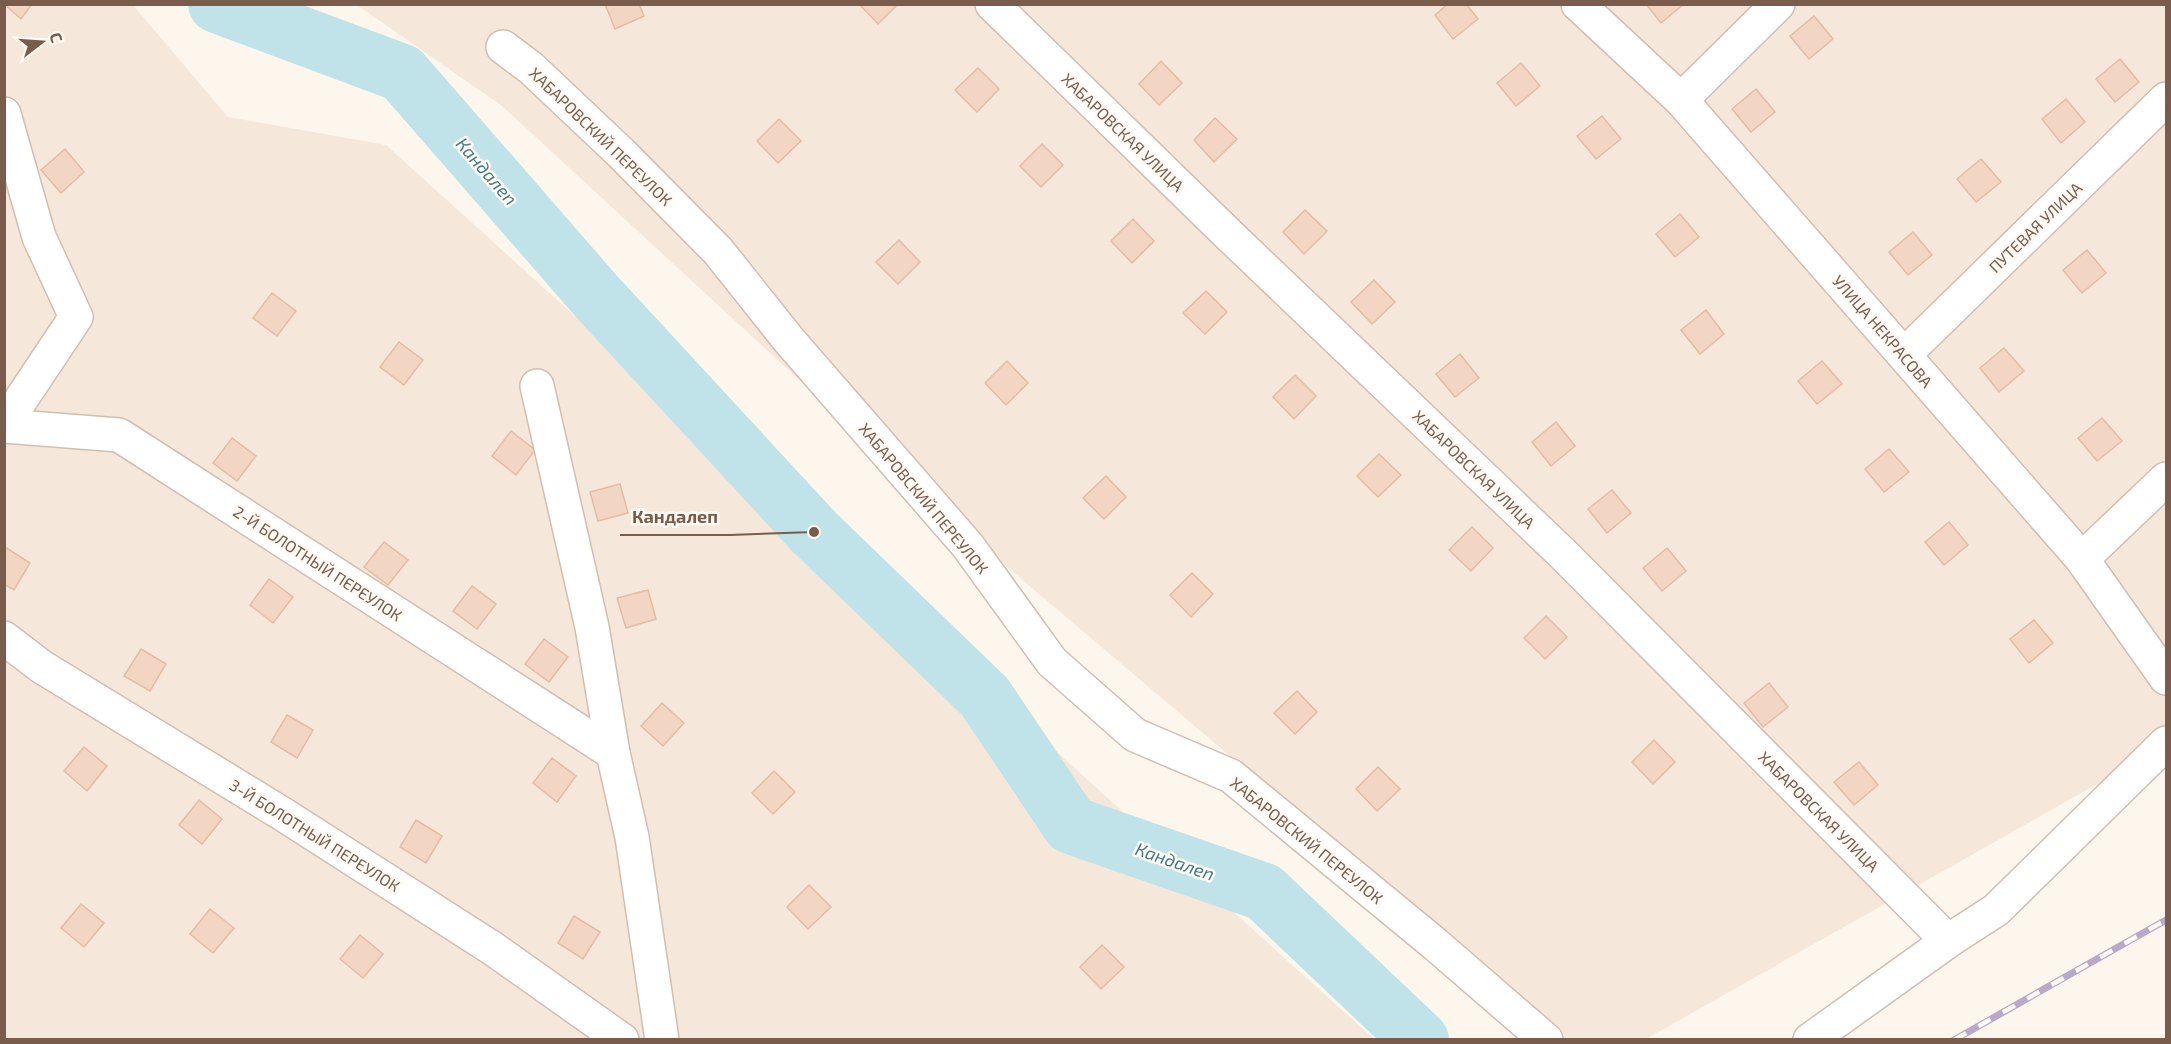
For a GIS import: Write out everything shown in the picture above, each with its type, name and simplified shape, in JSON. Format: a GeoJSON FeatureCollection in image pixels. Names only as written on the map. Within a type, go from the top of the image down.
{"type":"FeatureCollection","features":[{"type":"Feature","properties":{"kind":"street","name":"ХАБАРОВСКАЯ УЛИЦА"},"geometry":{"type":"LineString","coordinates":[[992,4],[1563,555],[1948,941]]}},
{"type":"Feature","properties":{"kind":"street","name":"УЛИЦА НЕКРАСОВА"},"geometry":{"type":"LineString","coordinates":[[1578,4],[1681,100],[2082,559],[2166,678]]}},
{"type":"Feature","properties":{"kind":"street"},"geometry":{"type":"LineString","coordinates":[[1681,100],[1778,4]]}},
{"type":"Feature","properties":{"kind":"street","name":"ХАБАРОВСКИЙ ПЕРЕУЛОК"},"geometry":{"type":"LineString","coordinates":[[503,47],[531,68],[621,153],[718,251],[788,339],[968,546],[1052,662],[1134,735],[1231,776],[1435,944],[1546,1040]]}},
{"type":"Feature","properties":{"kind":"street","name":"ПУТЕВАЯ УЛИЦА"},"geometry":{"type":"LineString","coordinates":[[1904,355],[2166,99]]}},
{"type":"Feature","properties":{"kind":"street"},"geometry":{"type":"LineString","coordinates":[[4,114],[39,237],[76,317],[4,426]]}},
{"type":"Feature","properties":{"kind":"street"},"geometry":{"type":"LineString","coordinates":[[537,386],[592,627],[613,753],[632,837],[662,1040]]}},
{"type":"Feature","properties":{"kind":"street","name":"2-Й БОЛОТНЫЙ ПЕРЕУЛОК"},"geometry":{"type":"LineString","coordinates":[[4,426],[119,435],[613,753]]}},
{"type":"Feature","properties":{"kind":"street"},"geometry":{"type":"LineString","coordinates":[[2082,559],[2166,479]]}},
{"type":"Feature","properties":{"kind":"street","name":"3-Й БОЛОТНЫЙ ПЕРЕУЛОК"},"geometry":{"type":"LineString","coordinates":[[4,638],[42,667],[281,813],[492,948],[622,1040]]}},
{"type":"Feature","properties":{"kind":"street"},"geometry":{"type":"LineString","coordinates":[[1810,1040],[1948,941],[1996,910],[2166,743]]}},
{"type":"Feature","properties":{"kind":"shaded area"},"geometry":{"type":"Polygon","coordinates":[[[5,4],[133,5],[228,117],[386,145],[1374,1039],[5,1040],[5,4]]]}},
{"type":"Feature","properties":{"kind":"shaded area"},"geometry":{"type":"Polygon","coordinates":[[[357,5],[2166,5],[2166,745],[1646,1039],[1564,1039],[948,517],[502,106],[357,5]]]}},
{"type":"Feature","properties":{"kind":"building"},"geometry":{"type":"Polygon","coordinates":[[[4,4],[32,4],[21,19],[4,4]]]}},
{"type":"Feature","properties":{"kind":"building"},"geometry":{"type":"Polygon","coordinates":[[[605,4],[639,4],[644,16],[615,29],[605,4]]]}},
{"type":"Feature","properties":{"kind":"building"},"geometry":{"type":"Polygon","coordinates":[[[859,4],[898,4],[878,24],[859,4]]]}},
{"type":"Feature","properties":{"kind":"building"},"geometry":{"type":"Polygon","coordinates":[[[1448,4],[1466,4],[1478,19],[1453,39],[1435,15],[1448,4]]]}},
{"type":"Feature","properties":{"kind":"building"},"geometry":{"type":"Polygon","coordinates":[[[1646,4],[1684,4],[1661,23],[1646,4]]]}},
{"type":"Feature","properties":{"kind":"building"},"geometry":{"type":"Polygon","coordinates":[[[1814,16],[1833,39],[1809,59],[1790,36],[1814,16]]]}},
{"type":"Feature","properties":{"kind":"building"},"geometry":{"type":"Polygon","coordinates":[[[2120,59],[2139,82],[2115,102],[2096,79],[2120,59]]]}},
{"type":"Feature","properties":{"kind":"building"},"geometry":{"type":"Polygon","coordinates":[[[1161,61],[1182,83],[1159,105],[1139,84],[1161,61]]]}},
{"type":"Feature","properties":{"kind":"building"},"geometry":{"type":"Polygon","coordinates":[[[1521,63],[1540,86],[1516,106],[1497,83],[1521,63]]]}},
{"type":"Feature","properties":{"kind":"building"},"geometry":{"type":"Polygon","coordinates":[[[978,68],[999,89],[977,112],[955,90],[978,68]]]}},
{"type":"Feature","properties":{"kind":"building"},"geometry":{"type":"Polygon","coordinates":[[[1756,89],[1775,112],[1751,132],[1732,109],[1756,89]]]}},
{"type":"Feature","properties":{"kind":"building"},"geometry":{"type":"Polygon","coordinates":[[[2066,99],[2085,122],[2061,143],[2042,119],[2066,99]]]}},
{"type":"Feature","properties":{"kind":"building"},"geometry":{"type":"Polygon","coordinates":[[[1602,116],[1621,139],[1596,159],[1577,136],[1602,116]]]}},
{"type":"Feature","properties":{"kind":"building"},"geometry":{"type":"Polygon","coordinates":[[[1215,118],[1237,139],[1214,162],[1194,140],[1215,118]]]}},
{"type":"Feature","properties":{"kind":"building"},"geometry":{"type":"Polygon","coordinates":[[[779,119],[801,141],[778,163],[757,141],[779,119]]]}},
{"type":"Feature","properties":{"kind":"building"},"geometry":{"type":"Polygon","coordinates":[[[1042,144],[1063,165],[1041,187],[1020,166],[1042,144]]]}},
{"type":"Feature","properties":{"kind":"building"},"geometry":{"type":"Polygon","coordinates":[[[65,149],[84,172],[61,193],[41,170],[65,149]]]}},
{"type":"Feature","properties":{"kind":"building"},"geometry":{"type":"Polygon","coordinates":[[[1981,159],[2001,182],[1976,202],[1957,179],[1981,159]]]}},
{"type":"Feature","properties":{"kind":"building"},"geometry":{"type":"Polygon","coordinates":[[[1305,210],[1327,231],[1304,254],[1283,232],[1305,210]]]}},
{"type":"Feature","properties":{"kind":"building"},"geometry":{"type":"Polygon","coordinates":[[[1680,214],[1699,237],[1675,257],[1656,234],[1680,214]]]}},
{"type":"Feature","properties":{"kind":"building"},"geometry":{"type":"Polygon","coordinates":[[[1133,219],[1154,241],[1132,263],[1111,241],[1133,219]]]}},
{"type":"Feature","properties":{"kind":"building"},"geometry":{"type":"Polygon","coordinates":[[[1913,232],[1932,255],[1908,275],[1889,252],[1913,232]]]}},
{"type":"Feature","properties":{"kind":"building"},"geometry":{"type":"Polygon","coordinates":[[[899,240],[920,262],[898,284],[876,262],[899,240]]]}},
{"type":"Feature","properties":{"kind":"building"},"geometry":{"type":"Polygon","coordinates":[[[2087,250],[2106,273],[2082,293],[2063,270],[2087,250]]]}},
{"type":"Feature","properties":{"kind":"building"},"geometry":{"type":"Polygon","coordinates":[[[1374,280],[1395,302],[1372,324],[1351,302],[1374,280]]]}},
{"type":"Feature","properties":{"kind":"building"},"geometry":{"type":"Polygon","coordinates":[[[1206,291],[1227,312],[1205,334],[1183,313],[1206,291]]]}},
{"type":"Feature","properties":{"kind":"building"},"geometry":{"type":"Polygon","coordinates":[[[272,293],[296,311],[277,336],[253,318],[272,293]]]}},
{"type":"Feature","properties":{"kind":"building"},"geometry":{"type":"Polygon","coordinates":[[[1706,310],[1724,334],[1700,354],[1681,330],[1706,310]]]}},
{"type":"Feature","properties":{"kind":"building"},"geometry":{"type":"Polygon","coordinates":[[[399,342],[423,360],[404,385],[380,367],[399,342]]]}},
{"type":"Feature","properties":{"kind":"building"},"geometry":{"type":"Polygon","coordinates":[[[2004,348],[2024,371],[1999,392],[1980,368],[2004,348]]]}},
{"type":"Feature","properties":{"kind":"building"},"geometry":{"type":"Polygon","coordinates":[[[1460,354],[1479,378],[1455,397],[1436,374],[1460,354]]]}},
{"type":"Feature","properties":{"kind":"building"},"geometry":{"type":"Polygon","coordinates":[[[1007,361],[1028,383],[1006,405],[985,383],[1007,361]]]}},
{"type":"Feature","properties":{"kind":"building"},"geometry":{"type":"Polygon","coordinates":[[[1822,361],[1842,384],[1817,404],[1798,381],[1822,361]]]}},
{"type":"Feature","properties":{"kind":"building"},"geometry":{"type":"Polygon","coordinates":[[[1295,375],[1316,396],[1294,419],[1273,397],[1295,375]]]}},
{"type":"Feature","properties":{"kind":"building"},"geometry":{"type":"Polygon","coordinates":[[[2102,418],[2122,441],[2097,461],[2078,438],[2102,418]]]}},
{"type":"Feature","properties":{"kind":"building"},"geometry":{"type":"Polygon","coordinates":[[[1556,422],[1575,446],[1551,466],[1532,442],[1556,422]]]}},
{"type":"Feature","properties":{"kind":"building"},"geometry":{"type":"Polygon","coordinates":[[[511,431],[535,450],[516,475],[492,456],[511,431]]]}},
{"type":"Feature","properties":{"kind":"building"},"geometry":{"type":"Polygon","coordinates":[[[232,438],[256,456],[237,481],[213,463],[232,438]]]}},
{"type":"Feature","properties":{"kind":"building"},"geometry":{"type":"Polygon","coordinates":[[[1889,449],[1909,472],[1884,492],[1865,469],[1889,449]]]}},
{"type":"Feature","properties":{"kind":"building"},"geometry":{"type":"Polygon","coordinates":[[[1379,454],[1401,475],[1378,497],[1357,476],[1379,454]]]}},
{"type":"Feature","properties":{"kind":"building"},"geometry":{"type":"Polygon","coordinates":[[[1106,476],[1126,497],[1104,519],[1083,498],[1106,476]]]}},
{"type":"Feature","properties":{"kind":"building"},"geometry":{"type":"Polygon","coordinates":[[[620,484],[628,513],[598,521],[590,492],[620,484]]]}},
{"type":"Feature","properties":{"kind":"building"},"geometry":{"type":"Polygon","coordinates":[[[1612,490],[1631,513],[1607,533],[1588,509],[1612,490]]]}},
{"type":"Feature","properties":{"kind":"building"},"geometry":{"type":"Polygon","coordinates":[[[1949,522],[1968,545],[1944,565],[1925,542],[1949,522]]]}},
{"type":"Feature","properties":{"kind":"building"},"geometry":{"type":"Polygon","coordinates":[[[1472,527],[1493,548],[1471,571],[1449,550],[1472,527]]]}},
{"type":"Feature","properties":{"kind":"building"},"geometry":{"type":"Polygon","coordinates":[[[384,542],[408,560],[388,585],[364,567],[384,542]]]}},
{"type":"Feature","properties":{"kind":"building"},"geometry":{"type":"Polygon","coordinates":[[[5,547],[30,563],[14,590],[4,584],[5,547]]]}},
{"type":"Feature","properties":{"kind":"building"},"geometry":{"type":"Polygon","coordinates":[[[1667,548],[1686,571],[1662,591],[1643,568],[1667,548]]]}},
{"type":"Feature","properties":{"kind":"building"},"geometry":{"type":"Polygon","coordinates":[[[1192,573],[1213,594],[1191,617],[1170,595],[1192,573]]]}},
{"type":"Feature","properties":{"kind":"building"},"geometry":{"type":"Polygon","coordinates":[[[269,579],[293,597],[273,623],[250,605],[269,579]]]}},
{"type":"Feature","properties":{"kind":"building"},"geometry":{"type":"Polygon","coordinates":[[[472,586],[496,604],[477,629],[453,611],[472,586]]]}},
{"type":"Feature","properties":{"kind":"building"},"geometry":{"type":"Polygon","coordinates":[[[648,590],[656,619],[626,628],[617,598],[648,590]]]}},
{"type":"Feature","properties":{"kind":"building"},"geometry":{"type":"Polygon","coordinates":[[[1546,616],[1567,637],[1545,659],[1524,638],[1546,616]]]}},
{"type":"Feature","properties":{"kind":"building"},"geometry":{"type":"Polygon","coordinates":[[[2034,620],[2053,643],[2029,663],[2010,639],[2034,620]]]}},
{"type":"Feature","properties":{"kind":"building"},"geometry":{"type":"Polygon","coordinates":[[[544,639],[568,657],[549,682],[525,664],[544,639]]]}},
{"type":"Feature","properties":{"kind":"building"},"geometry":{"type":"Polygon","coordinates":[[[141,649],[166,664],[150,691],[124,676],[141,649]]]}},
{"type":"Feature","properties":{"kind":"building"},"geometry":{"type":"Polygon","coordinates":[[[1769,683],[1788,707],[1763,727],[1744,703],[1769,683]]]}},
{"type":"Feature","properties":{"kind":"building"},"geometry":{"type":"Polygon","coordinates":[[[1297,691],[1317,712],[1295,734],[1274,713],[1297,691]]]}},
{"type":"Feature","properties":{"kind":"building"},"geometry":{"type":"Polygon","coordinates":[[[662,703],[684,723],[663,746],[641,726],[662,703]]]}},
{"type":"Feature","properties":{"kind":"building"},"geometry":{"type":"Polygon","coordinates":[[[287,715],[313,730],[297,758],[271,742],[287,715]]]}},
{"type":"Feature","properties":{"kind":"building"},"geometry":{"type":"Polygon","coordinates":[[[1654,740],[1675,762],[1653,784],[1632,762],[1654,740]]]}},
{"type":"Feature","properties":{"kind":"building"},"geometry":{"type":"Polygon","coordinates":[[[84,747],[107,766],[87,791],[64,771],[84,747]]]}},
{"type":"Feature","properties":{"kind":"building"},"geometry":{"type":"Polygon","coordinates":[[[552,758],[576,776],[557,802],[533,783],[552,758]]]}},
{"type":"Feature","properties":{"kind":"building"},"geometry":{"type":"Polygon","coordinates":[[[1859,762],[1878,785],[1854,805],[1834,782],[1859,762]]]}},
{"type":"Feature","properties":{"kind":"building"},"geometry":{"type":"Polygon","coordinates":[[[1378,767],[1400,789],[1377,811],[1356,789],[1378,767]]]}},
{"type":"Feature","properties":{"kind":"building"},"geometry":{"type":"Polygon","coordinates":[[[774,771],[795,792],[773,814],[752,793],[774,771]]]}},
{"type":"Feature","properties":{"kind":"building"},"geometry":{"type":"Polygon","coordinates":[[[199,800],[222,819],[202,844],[179,825],[199,800]]]}},
{"type":"Feature","properties":{"kind":"building"},"geometry":{"type":"Polygon","coordinates":[[[416,820],[442,836],[426,863],[400,847],[416,820]]]}},
{"type":"Feature","properties":{"kind":"building"},"geometry":{"type":"Polygon","coordinates":[[[809,885],[831,907],[808,929],[787,907],[809,885]]]}},
{"type":"Feature","properties":{"kind":"building"},"geometry":{"type":"Polygon","coordinates":[[[81,904],[104,923],[84,947],[61,928],[81,904]]]}},
{"type":"Feature","properties":{"kind":"building"},"geometry":{"type":"Polygon","coordinates":[[[210,909],[234,928],[213,953],[190,934],[210,909]]]}},
{"type":"Feature","properties":{"kind":"building"},"geometry":{"type":"Polygon","coordinates":[[[574,916],[600,932],[583,959],[558,943],[574,916]]]}},
{"type":"Feature","properties":{"kind":"building"},"geometry":{"type":"Polygon","coordinates":[[[360,935],[383,954],[363,978],[340,959],[360,935]]]}},
{"type":"Feature","properties":{"kind":"building"},"geometry":{"type":"Polygon","coordinates":[[[1102,945],[1124,967],[1101,989],[1080,967],[1102,945]]]}},
{"type":"Feature","properties":{"kind":"waterway","name":"Кандалеп"},"geometry":{"type":"LineString","coordinates":[[217,4],[402,73],[597,297],[814,532],[985,697],[1071,825],[1264,892],[1420,1040]]}},
{"type":"Feature","properties":{"kind":"railway"},"geometry":{"type":"LineString","coordinates":[[1954,1040],[2166,920]]}},
{"type":"Feature","properties":{"kind":"place","name":"Кандалеп"},"geometry":{"type":"Point","coordinates":[814,532]}}]}
